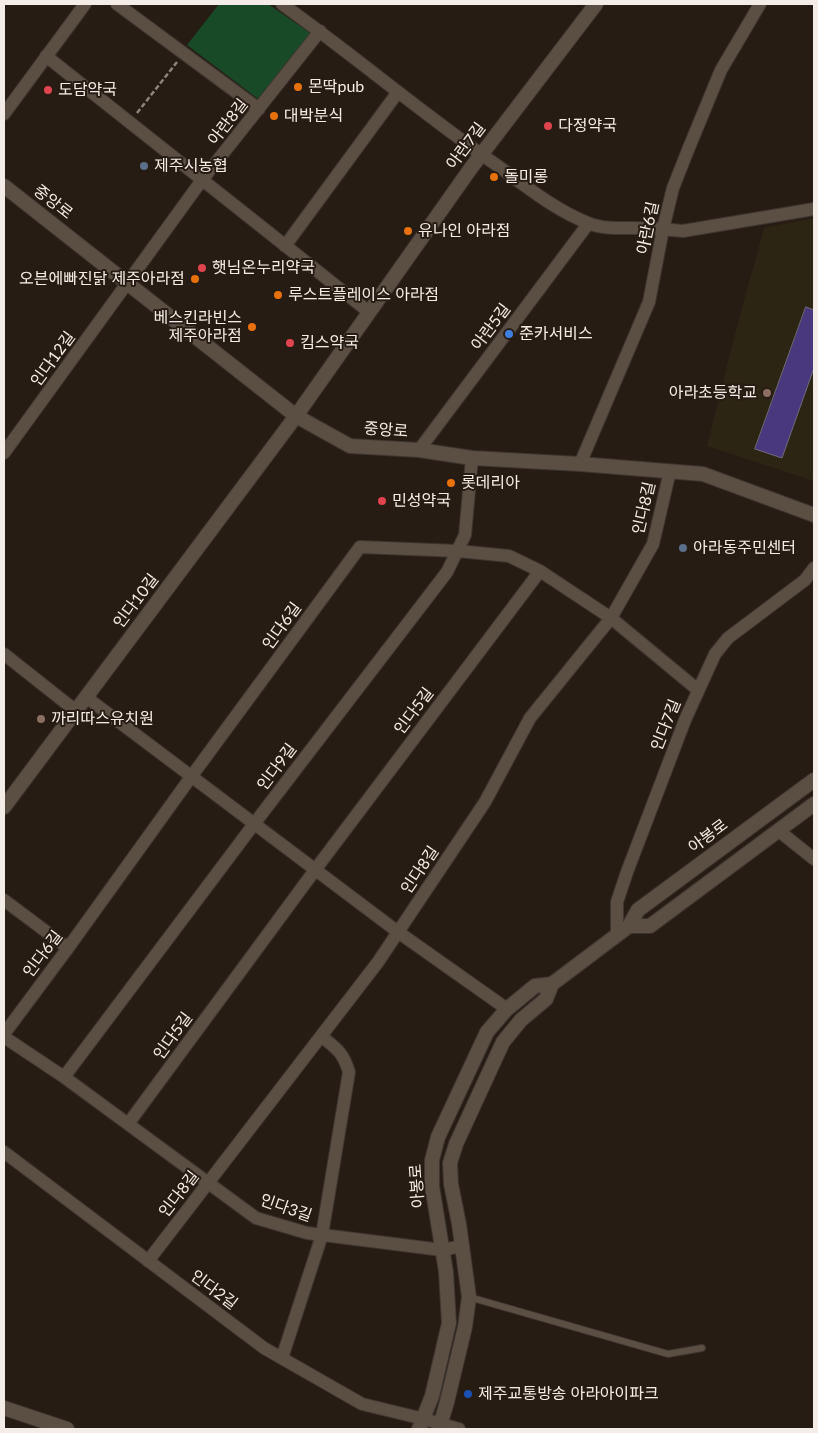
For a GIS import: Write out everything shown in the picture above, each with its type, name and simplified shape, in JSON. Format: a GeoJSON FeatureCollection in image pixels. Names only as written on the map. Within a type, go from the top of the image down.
{"type":"FeatureCollection","features":[{"type":"Feature","properties":{"kind":"main road","name":"아란7길"},"geometry":{"type":"LineString","coordinates":[[296,416],[481,154],[596,4]]}},
{"type":"Feature","properties":{"kind":"main road","name":"중앙로"},"geometry":{"type":"LineString","coordinates":[[4,186],[296,416],[350,446],[419,450],[472,458],[703,474],[814,515]]}},
{"type":"Feature","properties":{"kind":"main road","name":"인다10길"},"geometry":{"type":"LineString","coordinates":[[4,807],[296,416]]}},
{"type":"Feature","properties":{"kind":"main road","name":"아봉로"},"geometry":{"type":"LineString","coordinates":[[422,1424],[432,1396],[449,1323],[446,1272],[432,1186],[432,1160],[438,1137],[486,1032],[507,1009],[535,986],[552,984],[629,926],[638,910],[814,780]]}},
{"type":"Feature","properties":{"kind":"main road"},"geometry":{"type":"LineString","coordinates":[[629,926],[650,926],[814,804]]}},
{"type":"Feature","properties":{"kind":"main road","name":"아봉로"},"geometry":{"type":"LineString","coordinates":[[440,1427],[465,1327],[469,1297],[451,1184],[450,1162],[456,1144],[504,1042],[521,1020],[546,999],[552,984]]}},
{"type":"Feature","properties":{"kind":"main road"},"geometry":{"type":"LineString","coordinates":[[4,1408],[67,1429]]}},
{"type":"Feature","properties":{"kind":"street"},"geometry":{"type":"LineString","coordinates":[[4,114],[85,4]]}},
{"type":"Feature","properties":{"kind":"street"},"geometry":{"type":"LineString","coordinates":[[117,4],[259,109]]}},
{"type":"Feature","properties":{"kind":"street"},"geometry":{"type":"LineString","coordinates":[[282,4],[481,154],[556,207],[588,224],[602,227],[683,231],[814,209]]}},
{"type":"Feature","properties":{"kind":"street","name":"아란6길"},"geometry":{"type":"LineString","coordinates":[[580,464],[649,302],[673,188],[722,70],[760,4]]}},
{"type":"Feature","properties":{"kind":"street","name":"아란8길"},"geometry":{"type":"LineString","coordinates":[[128,283],[202,180],[320,31]]}},
{"type":"Feature","properties":{"kind":"street"},"geometry":{"type":"LineString","coordinates":[[46,56],[369,312]]}},
{"type":"Feature","properties":{"kind":"street"},"geometry":{"type":"LineString","coordinates":[[285,246],[398,92]]}},
{"type":"Feature","properties":{"kind":"street","name":"아란5길"},"geometry":{"type":"LineString","coordinates":[[419,450],[588,224]]}},
{"type":"Feature","properties":{"kind":"street","name":"인다12길"},"geometry":{"type":"LineString","coordinates":[[4,454],[128,283]]}},
{"type":"Feature","properties":{"kind":"street","name":"인다9길"},"geometry":{"type":"LineString","coordinates":[[64,1077],[447,572],[465,535],[472,458]]}},
{"type":"Feature","properties":{"kind":"street","name":"인다8길"},"geometry":{"type":"LineString","coordinates":[[148,1261],[378,962],[485,802],[530,718],[610,618],[653,544],[670,471]]}},
{"type":"Feature","properties":{"kind":"street","name":"인다6길"},"geometry":{"type":"LineString","coordinates":[[4,1035],[360,547],[458,551],[510,556],[540,571],[610,618],[698,690]]}},
{"type":"Feature","properties":{"kind":"street","name":"인다7길"},"geometry":{"type":"LineString","coordinates":[[617,935],[617,902],[685,720],[715,654],[728,638],[804,580],[814,568]]}},
{"type":"Feature","properties":{"kind":"street","name":"인다5길"},"geometry":{"type":"LineString","coordinates":[[128,1124],[315,870],[540,571]]}},
{"type":"Feature","properties":{"kind":"street"},"geometry":{"type":"LineString","coordinates":[[4,654],[76,711]]}},
{"type":"Feature","properties":{"kind":"street"},"geometry":{"type":"LineString","coordinates":[[86,697],[398,932],[507,1009]]}},
{"type":"Feature","properties":{"kind":"street"},"geometry":{"type":"LineString","coordinates":[[778,831],[814,859]]}},
{"type":"Feature","properties":{"kind":"street"},"geometry":{"type":"LineString","coordinates":[[4,900],[68,948]]}},
{"type":"Feature","properties":{"kind":"street","name":"인다3길"},"geometry":{"type":"LineString","coordinates":[[4,1035],[256,1218],[307,1233],[442,1250],[462,1246]]}},
{"type":"Feature","properties":{"kind":"street"},"geometry":{"type":"LineString","coordinates":[[282,1358],[322,1235],[349,1072],[345,1058],[321,1036]]}},
{"type":"Feature","properties":{"kind":"street","name":"인다2길"},"geometry":{"type":"LineString","coordinates":[[4,1152],[264,1348],[362,1404],[422,1424],[459,1429]]}},
{"type":"Feature","properties":{"kind":"lane"},"geometry":{"type":"LineString","coordinates":[[469,1297],[668,1354],[702,1348]]}},
{"type":"Feature","properties":{"kind":"path"},"geometry":{"type":"LineString","coordinates":[[130,122],[184,53]]}},
{"type":"Feature","properties":{"kind":"shaded area","name":"아라초등학교"},"geometry":{"type":"Polygon","coordinates":[[[814,218],[814,481],[707,446],[764,228],[814,218]]]}},
{"type":"Feature","properties":{"kind":"green space"},"geometry":{"type":"Polygon","coordinates":[[[219,4],[268,4],[316,37],[261,101],[187,45],[219,4]]]}},
{"type":"Feature","properties":{"kind":"building"},"geometry":{"type":"Polygon","coordinates":[[[806,307],[814,310],[814,368],[782,458],[755,449],[806,307]]]}},
{"type":"Feature","properties":{"kind":"place","name":"몬딱pub"},"geometry":{"type":"Point","coordinates":[298,87]}},
{"type":"Feature","properties":{"kind":"place","name":"도담약국"},"geometry":{"type":"Point","coordinates":[48,90]}},
{"type":"Feature","properties":{"kind":"place","name":"대박분식"},"geometry":{"type":"Point","coordinates":[274,116]}},
{"type":"Feature","properties":{"kind":"place","name":"다정약국"},"geometry":{"type":"Point","coordinates":[548,126]}},
{"type":"Feature","properties":{"kind":"place","name":"제주시농협"},"geometry":{"type":"Point","coordinates":[144,166]}},
{"type":"Feature","properties":{"kind":"place","name":"돌미롱"},"geometry":{"type":"Point","coordinates":[494,177]}},
{"type":"Feature","properties":{"kind":"place","name":"유나인 아라점"},"geometry":{"type":"Point","coordinates":[408,231]}},
{"type":"Feature","properties":{"kind":"place","name":"햇님온누리약국"},"geometry":{"type":"Point","coordinates":[202,268]}},
{"type":"Feature","properties":{"kind":"place","name":"오븐에빠진닭 제주아라점"},"geometry":{"type":"Point","coordinates":[195,279]}},
{"type":"Feature","properties":{"kind":"place","name":"루스트플레이스 아라점"},"geometry":{"type":"Point","coordinates":[278,295]}},
{"type":"Feature","properties":{"kind":"place","name":"베스킨라빈스 제주아라점"},"geometry":{"type":"Point","coordinates":[252,327]}},
{"type":"Feature","properties":{"kind":"place","name":"준카서비스"},"geometry":{"type":"Point","coordinates":[509,334]}},
{"type":"Feature","properties":{"kind":"place","name":"킴스약국"},"geometry":{"type":"Point","coordinates":[290,343]}},
{"type":"Feature","properties":{"kind":"place","name":"아라초등학교"},"geometry":{"type":"Point","coordinates":[767,393]}},
{"type":"Feature","properties":{"kind":"place","name":"롯데리아"},"geometry":{"type":"Point","coordinates":[451,483]}},
{"type":"Feature","properties":{"kind":"place","name":"민성약국"},"geometry":{"type":"Point","coordinates":[382,501]}},
{"type":"Feature","properties":{"kind":"place","name":"아라동주민센터"},"geometry":{"type":"Point","coordinates":[683,548]}},
{"type":"Feature","properties":{"kind":"place","name":"까리따스유치원"},"geometry":{"type":"Point","coordinates":[41,719]}},
{"type":"Feature","properties":{"kind":"place","name":"제주교통방송 아라아이파크"},"geometry":{"type":"Point","coordinates":[468,1394]}}]}
